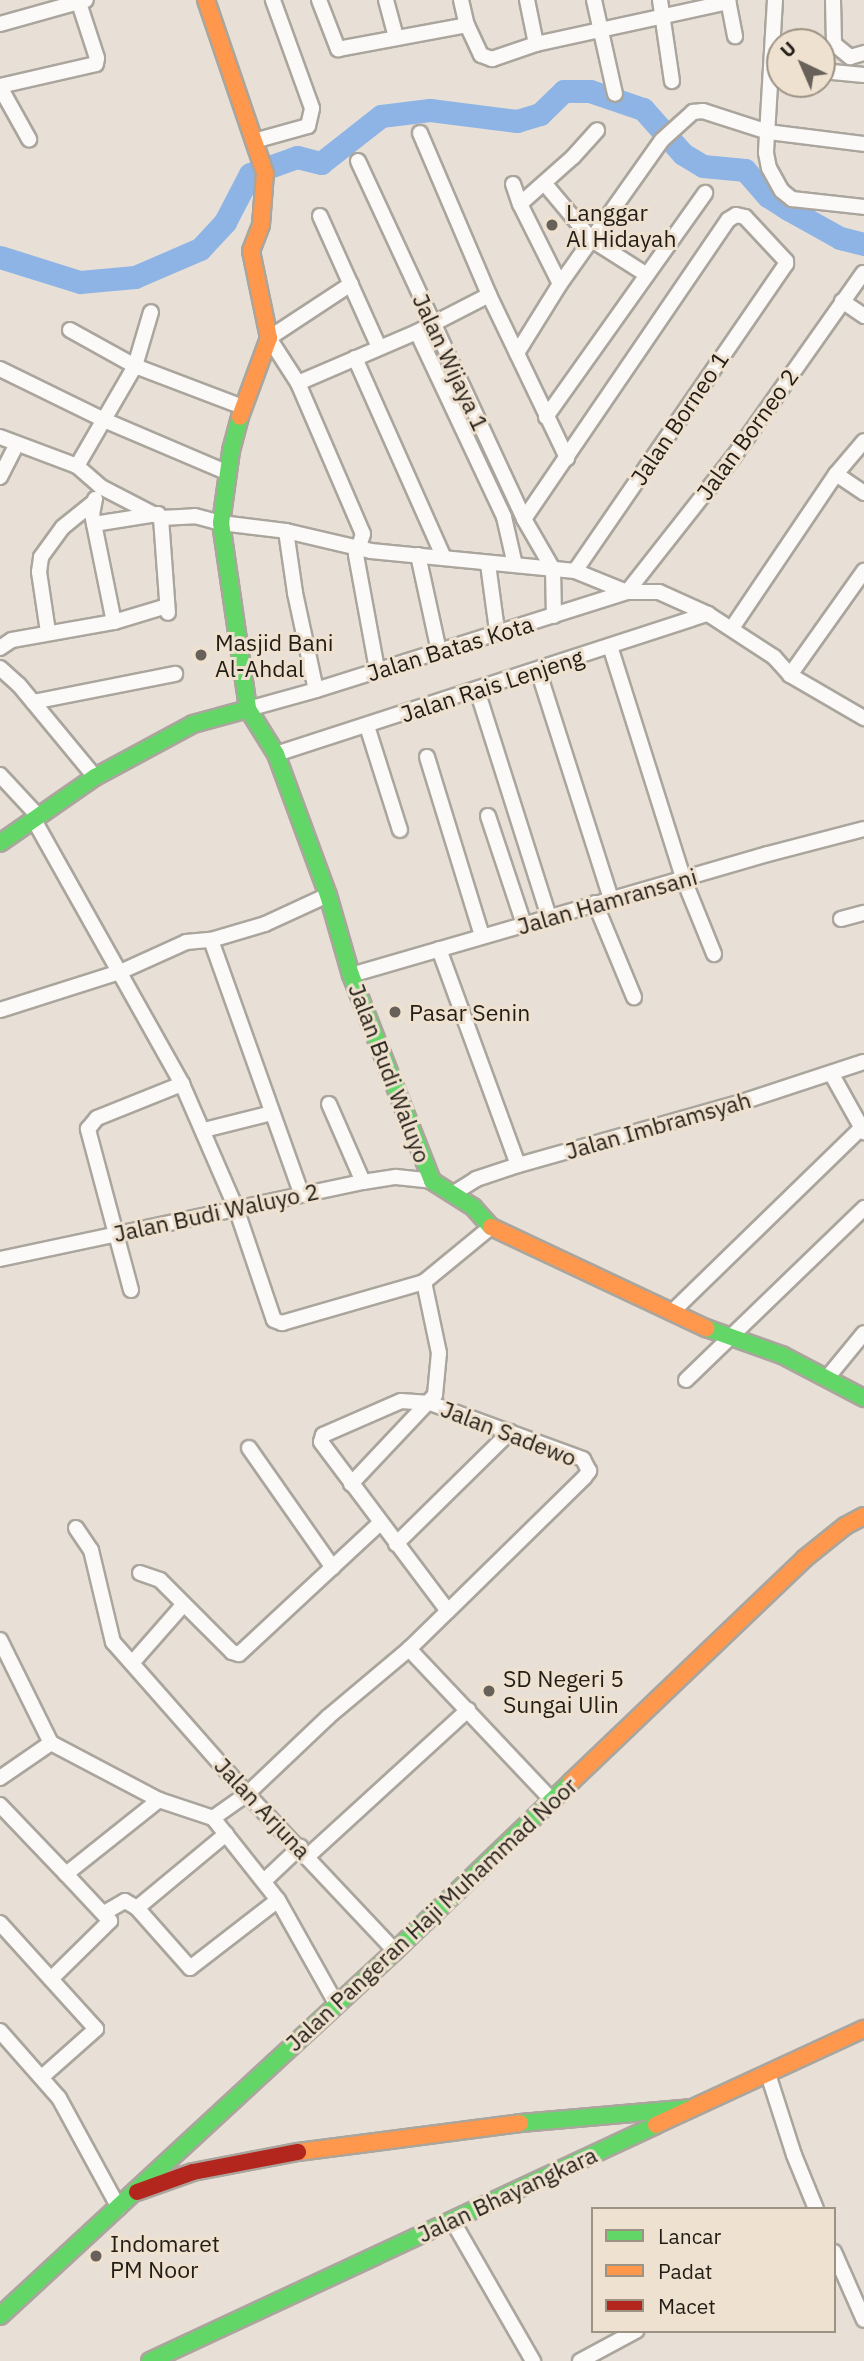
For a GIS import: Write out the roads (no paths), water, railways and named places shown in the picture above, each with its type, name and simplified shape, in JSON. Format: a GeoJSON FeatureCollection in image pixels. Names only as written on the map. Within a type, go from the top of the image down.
{"type":"FeatureCollection","features":[{"type":"Feature","properties":{"kind":"street"},"geometry":{"type":"LineString","coordinates":[[205,0],[263,169],[261,225],[251,251],[270,338],[298,383],[363,534],[356,555],[377,669]]}},
{"type":"Feature","properties":{"kind":"street"},"geometry":{"type":"LineString","coordinates":[[254,141],[308,126],[312,108],[273,0]]}},
{"type":"Feature","properties":{"kind":"street"},"geometry":{"type":"LineString","coordinates":[[319,0],[338,49],[467,25]]}},
{"type":"Feature","properties":{"kind":"street"},"geometry":{"type":"LineString","coordinates":[[386,0],[396,38]]}},
{"type":"Feature","properties":{"kind":"street"},"geometry":{"type":"LineString","coordinates":[[461,0],[467,25],[485,58],[492,59],[536,44],[728,1],[735,36]]}},
{"type":"Feature","properties":{"kind":"street"},"geometry":{"type":"LineString","coordinates":[[527,0],[536,44]]}},
{"type":"Feature","properties":{"kind":"street"},"geometry":{"type":"LineString","coordinates":[[594,0],[615,94]]}},
{"type":"Feature","properties":{"kind":"street"},"geometry":{"type":"LineString","coordinates":[[660,0],[672,81]]}},
{"type":"Feature","properties":{"kind":"street"},"geometry":{"type":"LineString","coordinates":[[775,0],[775,28]]}},
{"type":"Feature","properties":{"kind":"street"},"geometry":{"type":"LineString","coordinates":[[833,0],[834,44],[850,57],[863,54]]}},
{"type":"Feature","properties":{"kind":"street"},"geometry":{"type":"LineString","coordinates":[[1,21],[83,1],[97,58],[96,64],[0,87],[29,139]]}},
{"type":"Feature","properties":{"kind":"street"},"geometry":{"type":"LineString","coordinates":[[836,72],[864,75]]}},
{"type":"Feature","properties":{"kind":"street"},"geometry":{"type":"LineString","coordinates":[[772,98],[768,132],[769,168],[782,191],[792,199],[864,206]]}},
{"type":"Feature","properties":{"kind":"street"},"geometry":{"type":"LineString","coordinates":[[517,353],[560,284],[662,140],[693,112],[703,111],[768,132],[864,144]]}},
{"type":"Feature","properties":{"kind":"street"},"geometry":{"type":"LineString","coordinates":[[520,204],[545,184],[597,130]]}},
{"type":"Feature","properties":{"kind":"street"},"geometry":{"type":"LineString","coordinates":[[420,133],[489,295],[567,458],[524,519]]}},
{"type":"Feature","properties":{"kind":"street","name":"Jalan Wijaya 1"},"geometry":{"type":"LineString","coordinates":[[358,160],[524,519],[551,565]]}},
{"type":"Feature","properties":{"kind":"street"},"geometry":{"type":"LineString","coordinates":[[513,184],[520,204],[560,284]]}},
{"type":"Feature","properties":{"kind":"street"},"geometry":{"type":"LineString","coordinates":[[545,184],[592,240],[647,275]]}},
{"type":"Feature","properties":{"kind":"street"},"geometry":{"type":"LineString","coordinates":[[546,417],[705,193]]}},
{"type":"Feature","properties":{"kind":"street","name":"Jalan Borneo 1"},"geometry":{"type":"LineString","coordinates":[[567,458],[728,219],[740,214],[786,261],[576,570]]}},
{"type":"Feature","properties":{"kind":"street"},"geometry":{"type":"LineString","coordinates":[[320,216],[379,347]]}},
{"type":"Feature","properties":{"kind":"street","name":"Jalan Borneo 2"},"geometry":{"type":"LineString","coordinates":[[627,592],[734,456],[863,273]]}},
{"type":"Feature","properties":{"kind":"street"},"geometry":{"type":"LineString","coordinates":[[248,709],[221,523],[226,472],[243,407],[270,338],[351,284]]}},
{"type":"Feature","properties":{"kind":"street"},"geometry":{"type":"LineString","coordinates":[[298,383],[417,332],[432,321],[489,295]]}},
{"type":"Feature","properties":{"kind":"street"},"geometry":{"type":"LineString","coordinates":[[842,301],[864,316]]}},
{"type":"Feature","properties":{"kind":"street"},"geometry":{"type":"LineString","coordinates":[[76,466],[135,366],[151,312]]}},
{"type":"Feature","properties":{"kind":"street"},"geometry":{"type":"LineString","coordinates":[[70,330],[135,366],[243,407]]}},
{"type":"Feature","properties":{"kind":"street"},"geometry":{"type":"LineString","coordinates":[[417,332],[504,517],[514,565]]}},
{"type":"Feature","properties":{"kind":"street"},"geometry":{"type":"LineString","coordinates":[[355,358],[444,558]]}},
{"type":"Feature","properties":{"kind":"street"},"geometry":{"type":"LineString","coordinates":[[0,369],[104,420],[226,472]]}},
{"type":"Feature","properties":{"kind":"street"},"geometry":{"type":"LineString","coordinates":[[0,437],[16,446],[76,466],[101,487],[159,516]]}},
{"type":"Feature","properties":{"kind":"street"},"geometry":{"type":"LineString","coordinates":[[732,628],[836,474],[864,441]]}},
{"type":"Feature","properties":{"kind":"street"},"geometry":{"type":"LineString","coordinates":[[0,477],[16,446]]}},
{"type":"Feature","properties":{"kind":"street"},"geometry":{"type":"LineString","coordinates":[[836,474],[864,493]]}},
{"type":"Feature","properties":{"kind":"street"},"geometry":{"type":"LineString","coordinates":[[101,487],[94,502],[94,524],[114,622]]}},
{"type":"Feature","properties":{"kind":"street"},"geometry":{"type":"LineString","coordinates":[[48,632],[39,572],[41,558],[63,527],[94,502]]}},
{"type":"Feature","properties":{"kind":"street"},"geometry":{"type":"LineString","coordinates":[[94,524],[159,516],[195,516],[221,523],[286,531],[359,548],[488,564],[551,565],[576,570],[627,592]]}},
{"type":"Feature","properties":{"kind":"street"},"geometry":{"type":"LineString","coordinates":[[0,648],[12,640],[168,610],[159,516]]}},
{"type":"Feature","properties":{"kind":"street"},"geometry":{"type":"LineString","coordinates":[[286,531],[295,593],[316,691]]}},
{"type":"Feature","properties":{"kind":"street"},"geometry":{"type":"LineString","coordinates":[[418,555],[439,651]]}},
{"type":"Feature","properties":{"kind":"street"},"geometry":{"type":"LineString","coordinates":[[488,564],[497,631]]}},
{"type":"Feature","properties":{"kind":"street"},"geometry":{"type":"LineString","coordinates":[[551,565],[554,616]]}},
{"type":"Feature","properties":{"kind":"street"},"geometry":{"type":"LineString","coordinates":[[790,675],[864,570]]}},
{"type":"Feature","properties":{"kind":"street","name":"Jalan Batas Kota"},"geometry":{"type":"LineString","coordinates":[[0,843],[95,777],[192,724],[316,691],[377,669],[627,592],[659,592],[708,614],[774,657],[790,675],[864,718]]}},
{"type":"Feature","properties":{"kind":"street","name":"Jalan Rais Lenjeng"},"geometry":{"type":"LineString","coordinates":[[276,754],[708,614]]}},
{"type":"Feature","properties":{"kind":"street"},"geometry":{"type":"LineString","coordinates":[[610,646],[684,880],[714,954]]}},
{"type":"Feature","properties":{"kind":"street"},"geometry":{"type":"LineString","coordinates":[[0,668],[33,702],[95,777]]}},
{"type":"Feature","properties":{"kind":"street"},"geometry":{"type":"LineString","coordinates":[[538,670],[611,899]]}},
{"type":"Feature","properties":{"kind":"street"},"geometry":{"type":"LineString","coordinates":[[33,702],[175,674]]}},
{"type":"Feature","properties":{"kind":"street"},"geometry":{"type":"LineString","coordinates":[[477,690],[549,917]]}},
{"type":"Feature","properties":{"kind":"street","name":"Jalan Budi Waluyo"},"geometry":{"type":"LineString","coordinates":[[248,709],[276,754],[328,895],[351,975],[432,1181],[454,1193],[491,1227],[728,1338],[782,1355],[864,1398]]}},
{"type":"Feature","properties":{"kind":"street"},"geometry":{"type":"LineString","coordinates":[[368,726],[400,830]]}},
{"type":"Feature","properties":{"kind":"street"},"geometry":{"type":"LineString","coordinates":[[427,757],[482,936]]}},
{"type":"Feature","properties":{"kind":"street"},"geometry":{"type":"LineString","coordinates":[[0,775],[37,818],[182,1084],[236,1208],[271,1317],[282,1323],[424,1282],[491,1227]]}},
{"type":"Feature","properties":{"kind":"street"},"geometry":{"type":"LineString","coordinates":[[488,816],[524,924]]}},
{"type":"Feature","properties":{"kind":"street","name":"Jalan Hamransani"},"geometry":{"type":"LineString","coordinates":[[351,975],[595,903],[684,880],[768,853],[864,829]]}},
{"type":"Feature","properties":{"kind":"street"},"geometry":{"type":"LineString","coordinates":[[0,1010],[120,972],[178,945],[211,940],[265,924],[328,895]]}},
{"type":"Feature","properties":{"kind":"street"},"geometry":{"type":"LineString","coordinates":[[595,903],[634,997]]}},
{"type":"Feature","properties":{"kind":"street"},"geometry":{"type":"LineString","coordinates":[[841,919],[864,913]]}},
{"type":"Feature","properties":{"kind":"street"},"geometry":{"type":"LineString","coordinates":[[211,940],[301,1194]]}},
{"type":"Feature","properties":{"kind":"street"},"geometry":{"type":"LineString","coordinates":[[439,949],[518,1165]]}},
{"type":"Feature","properties":{"kind":"street","name":"Jalan Imbramsyah"},"geometry":{"type":"LineString","coordinates":[[454,1193],[464,1184],[518,1165],[742,1102],[864,1062]]}},
{"type":"Feature","properties":{"kind":"street"},"geometry":{"type":"LineString","coordinates":[[672,1312],[862,1130],[831,1073]]}},
{"type":"Feature","properties":{"kind":"street"},"geometry":{"type":"LineString","coordinates":[[131,1290],[88,1129],[97,1118],[182,1084]]}},
{"type":"Feature","properties":{"kind":"street"},"geometry":{"type":"LineString","coordinates":[[329,1104],[363,1182]]}},
{"type":"Feature","properties":{"kind":"street"},"geometry":{"type":"LineString","coordinates":[[204,1130],[272,1113]]}},
{"type":"Feature","properties":{"kind":"street","name":"Jalan Budi Waluyo 2"},"geometry":{"type":"LineString","coordinates":[[0,1259],[363,1182],[396,1177],[432,1181]]}},
{"type":"Feature","properties":{"kind":"street"},"geometry":{"type":"LineString","coordinates":[[686,1380],[864,1208]]}},
{"type":"Feature","properties":{"kind":"street"},"geometry":{"type":"LineString","coordinates":[[213,1818],[247,1794],[328,1717],[409,1649],[448,1611],[351,1484],[430,1403],[438,1387],[439,1353],[424,1282]]}},
{"type":"Feature","properties":{"kind":"street"},"geometry":{"type":"LineString","coordinates":[[827,1378],[864,1333]]}},
{"type":"Feature","properties":{"kind":"street","name":"Jalan Sadewo"},"geometry":{"type":"LineString","coordinates":[[351,1484],[321,1442],[323,1435],[393,1404],[411,1401],[430,1403],[583,1459],[589,1471],[448,1611]]}},
{"type":"Feature","properties":{"kind":"street"},"geometry":{"type":"LineString","coordinates":[[396,1544],[510,1432]]}},
{"type":"Feature","properties":{"kind":"street"},"geometry":{"type":"LineString","coordinates":[[249,1448],[333,1568]]}},
{"type":"Feature","properties":{"kind":"street","name":"Jalan Pangeran Haji Muhammad Noor"},"geometry":{"type":"LineString","coordinates":[[0,2316],[395,1951],[804,1559],[845,1526],[864,1516]]}},
{"type":"Feature","properties":{"kind":"street"},"geometry":{"type":"LineString","coordinates":[[140,1573],[154,1576],[232,1652],[239,1654],[380,1523]]}},
{"type":"Feature","properties":{"kind":"street","name":"Jalan Arjuna"},"geometry":{"type":"LineString","coordinates":[[76,1528],[91,1550],[113,1642],[247,1794],[395,1951]]}},
{"type":"Feature","properties":{"kind":"street"},"geometry":{"type":"LineString","coordinates":[[133,1662],[184,1604]]}},
{"type":"Feature","properties":{"kind":"street"},"geometry":{"type":"LineString","coordinates":[[0,1640],[51,1743],[159,1800],[213,1818],[278,1900],[337,2005]]}},
{"type":"Feature","properties":{"kind":"street"},"geometry":{"type":"LineString","coordinates":[[409,1649],[552,1800]]}},
{"type":"Feature","properties":{"kind":"street"},"geometry":{"type":"LineString","coordinates":[[264,1881],[304,1852],[468,1710]]}},
{"type":"Feature","properties":{"kind":"street"},"geometry":{"type":"LineString","coordinates":[[0,1778],[51,1743]]}},
{"type":"Feature","properties":{"kind":"street"},"geometry":{"type":"LineString","coordinates":[[66,1874],[159,1800]]}},
{"type":"Feature","properties":{"kind":"street"},"geometry":{"type":"LineString","coordinates":[[0,1805],[110,1921],[51,1979]]}},
{"type":"Feature","properties":{"kind":"street"},"geometry":{"type":"LineString","coordinates":[[137,1908],[226,1834]]}},
{"type":"Feature","properties":{"kind":"street"},"geometry":{"type":"LineString","coordinates":[[104,1913],[125,1901],[137,1908],[190,1968],[278,1900]]}},
{"type":"Feature","properties":{"kind":"street"},"geometry":{"type":"LineString","coordinates":[[0,1923],[96,2029],[43,2076]]}},
{"type":"Feature","properties":{"kind":"street","name":"Jalan Bhayangkara"},"geometry":{"type":"LineString","coordinates":[[150,2361],[864,2029]]}},
{"type":"Feature","properties":{"kind":"street"},"geometry":{"type":"LineString","coordinates":[[0,2031],[43,2076],[72,2119],[119,2208]]}},
{"type":"Feature","properties":{"kind":"street"},"geometry":{"type":"LineString","coordinates":[[768,2074],[794,2155],[815,2207]]}},
{"type":"Feature","properties":{"kind":"street"},"geometry":{"type":"LineString","coordinates":[[136,2192],[193,2172],[256,2158],[483,2127],[695,2107]]}},
{"type":"Feature","properties":{"kind":"street"},"geometry":{"type":"LineString","coordinates":[[612,2115],[625,2124],[626,2131],[613,2146]]}},
{"type":"Feature","properties":{"kind":"street"},"geometry":{"type":"LineString","coordinates":[[183,2147],[182,2158],[193,2172]]}},
{"type":"Feature","properties":{"kind":"street"},"geometry":{"type":"LineString","coordinates":[[452,2220],[533,2361]]}},
{"type":"Feature","properties":{"kind":"street"},"geometry":{"type":"LineString","coordinates":[[836,2257],[864,2320]]}},
{"type":"Feature","properties":{"kind":"street"},"geometry":{"type":"LineString","coordinates":[[580,2361],[632,2333]]}},
{"type":"Feature","properties":{"kind":"waterway"},"geometry":{"type":"LineString","coordinates":[[0,257],[80,282],[135,277],[200,249],[225,222],[250,174],[297,157],[321,163],[381,116],[430,110],[517,121],[540,114],[564,91],[590,91],[643,109],[683,154],[703,166],[745,170],[768,196],[788,209],[840,238],[864,244]]}},
{"type":"Feature","properties":{"kind":"place","name":"Langgar Al Hidayah"},"geometry":{"type":"Point","coordinates":[552,225]}},
{"type":"Feature","properties":{"kind":"place","name":"Masjid Bani Al-Ahdal"},"geometry":{"type":"Point","coordinates":[201,655]}},
{"type":"Feature","properties":{"kind":"place","name":"Pasar Senin"},"geometry":{"type":"Point","coordinates":[395,1012]}},
{"type":"Feature","properties":{"kind":"place","name":"SD Negeri 5 Sungai Ulin"},"geometry":{"type":"Point","coordinates":[489,1691]}},
{"type":"Feature","properties":{"kind":"place","name":"Indomaret PM Noor"},"geometry":{"type":"Point","coordinates":[96,2256]}}]}
